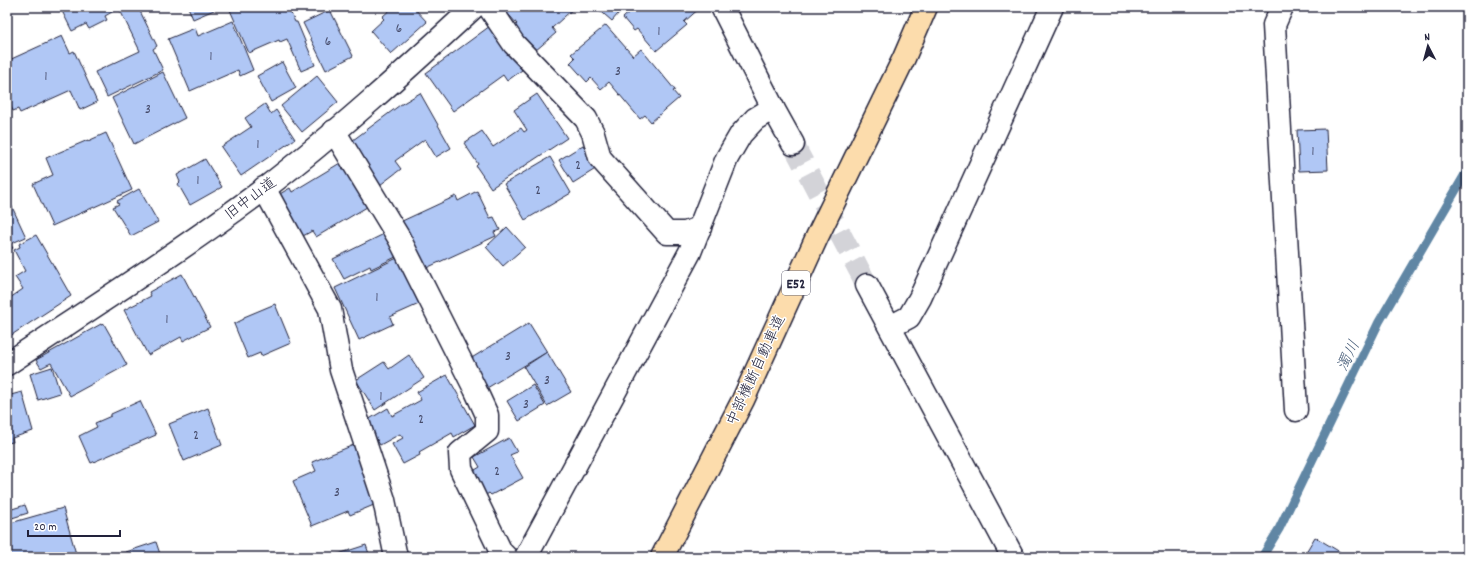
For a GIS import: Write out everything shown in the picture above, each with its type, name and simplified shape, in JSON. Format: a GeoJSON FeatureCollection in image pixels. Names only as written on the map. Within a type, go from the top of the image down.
{"type":"FeatureCollection","features":[{"type":"Feature","properties":{"kind":"highway","name":"中部横断自動車道"},"geometry":{"type":"LineString","coordinates":[[662,557],[743,400],[817,237],[904,58],[926,7]]}},
{"type":"Feature","properties":{"kind":"street","name":"旧中山道"},"geometry":{"type":"LineString","coordinates":[[7,364],[148,271],[264,188],[411,66],[474,7]]}},
{"type":"Feature","properties":{"kind":"street"},"geometry":{"type":"LineString","coordinates":[[489,7],[514,44],[586,119],[593,133],[600,158],[667,233],[685,233],[700,228]]}},
{"type":"Feature","properties":{"kind":"street"},"geometry":{"type":"LineString","coordinates":[[722,7],[793,144]]}},
{"type":"Feature","properties":{"kind":"street"},"geometry":{"type":"LineString","coordinates":[[890,327],[909,317],[920,298],[1052,7]]}},
{"type":"Feature","properties":{"kind":"street"},"geometry":{"type":"LineString","coordinates":[[1282,7],[1274,25],[1296,410]]}},
{"type":"Feature","properties":{"kind":"street"},"geometry":{"type":"LineString","coordinates":[[526,557],[690,252],[727,158],[741,134],[755,119],[773,108]]}},
{"type":"Feature","properties":{"kind":"street"},"geometry":{"type":"LineString","coordinates":[[334,131],[399,238],[475,389],[486,415],[487,431],[460,453],[460,469],[501,552],[506,557]]}},
{"type":"Feature","properties":{"kind":"street"},"geometry":{"type":"LineString","coordinates":[[264,188],[330,309],[341,370],[384,500],[396,557]]}},
{"type":"Feature","properties":{"kind":"street"},"geometry":{"type":"LineString","coordinates":[[867,285],[1013,557]]}},
{"type":"Feature","properties":{"kind":"building"},"geometry":{"type":"Polygon","coordinates":[[[60,7],[138,7],[157,46],[153,49],[163,70],[107,97],[95,72],[140,51],[119,8],[105,16],[107,20],[89,29],[86,24],[72,31],[60,7]]]}},
{"type":"Feature","properties":{"kind":"building"},"geometry":{"type":"Polygon","coordinates":[[[188,7],[221,7],[193,19],[188,7]]]}},
{"type":"Feature","properties":{"kind":"building"},"geometry":{"type":"Polygon","coordinates":[[[236,7],[288,7],[295,22],[297,22],[315,65],[301,71],[287,39],[280,42],[279,40],[249,53],[230,10],[236,7]]]}},
{"type":"Feature","properties":{"kind":"building"},"geometry":{"type":"Polygon","coordinates":[[[393,7],[413,7],[427,22],[391,54],[371,31],[384,19],[382,17],[393,7]]]}},
{"type":"Feature","properties":{"kind":"building"},"geometry":{"type":"Polygon","coordinates":[[[502,7],[575,7],[552,28],[556,33],[535,51],[514,27],[517,24],[502,7]]]}},
{"type":"Feature","properties":{"kind":"building"},"geometry":{"type":"Polygon","coordinates":[[[596,7],[624,7],[612,21],[596,7]]]}},
{"type":"Feature","properties":{"kind":"building"},"geometry":{"type":"Polygon","coordinates":[[[635,7],[701,7],[684,22],[687,25],[656,51],[637,29],[634,31],[623,18],[635,7]]]}},
{"type":"Feature","properties":{"kind":"building"},"geometry":{"type":"Polygon","coordinates":[[[330,10],[353,56],[326,70],[303,23],[330,10]]]}},
{"type":"Feature","properties":{"kind":"building"},"geometry":{"type":"Polygon","coordinates":[[[233,21],[253,70],[240,76],[238,70],[190,91],[168,39],[195,28],[198,36],[233,21]]]}},
{"type":"Feature","properties":{"kind":"building"},"geometry":{"type":"Polygon","coordinates":[[[606,25],[633,56],[641,49],[675,90],[673,91],[679,98],[651,122],[645,115],[640,119],[609,82],[601,89],[591,78],[587,82],[570,63],[575,58],[571,54],[606,25]]]}},
{"type":"Feature","properties":{"kind":"building"},"geometry":{"type":"Polygon","coordinates":[[[490,26],[522,70],[507,81],[503,75],[453,111],[426,73],[490,26]]]}},
{"type":"Feature","properties":{"kind":"building"},"geometry":{"type":"Polygon","coordinates":[[[62,36],[70,53],[74,51],[97,102],[80,110],[71,90],[20,113],[18,109],[13,111],[7,98],[7,61],[62,36]]]}},
{"type":"Feature","properties":{"kind":"building"},"geometry":{"type":"Polygon","coordinates":[[[282,62],[296,88],[271,102],[257,76],[282,62]]]}},
{"type":"Feature","properties":{"kind":"building"},"geometry":{"type":"Polygon","coordinates":[[[163,72],[185,118],[134,144],[112,98],[163,72]]]}},
{"type":"Feature","properties":{"kind":"building"},"geometry":{"type":"Polygon","coordinates":[[[317,76],[338,102],[302,132],[281,106],[317,76]]]}},
{"type":"Feature","properties":{"kind":"building"},"geometry":{"type":"Polygon","coordinates":[[[420,93],[451,148],[436,157],[425,139],[395,161],[401,169],[380,185],[349,143],[400,105],[420,93]]]}},
{"type":"Feature","properties":{"kind":"building"},"geometry":{"type":"Polygon","coordinates":[[[537,94],[567,138],[491,188],[476,166],[478,164],[464,143],[482,131],[493,147],[521,128],[524,132],[527,130],[514,110],[537,94]]]}},
{"type":"Feature","properties":{"kind":"building"},"geometry":{"type":"Polygon","coordinates":[[[265,104],[271,114],[276,110],[295,139],[241,176],[221,147],[251,127],[245,118],[265,104]]]}},
{"type":"Feature","properties":{"kind":"building"},"geometry":{"type":"Polygon","coordinates":[[[1326,129],[1328,170],[1299,171],[1297,130],[1326,129]]]}},
{"type":"Feature","properties":{"kind":"building"},"geometry":{"type":"Polygon","coordinates":[[[106,133],[132,190],[52,226],[33,184],[53,175],[46,158],[106,133]]]}},
{"type":"Feature","properties":{"kind":"building"},"geometry":{"type":"Polygon","coordinates":[[[583,145],[597,168],[573,183],[559,160],[583,145]]]}},
{"type":"Feature","properties":{"kind":"building"},"geometry":{"type":"Polygon","coordinates":[[[550,157],[571,193],[525,220],[504,184],[550,157]]]}},
{"type":"Feature","properties":{"kind":"building"},"geometry":{"type":"Polygon","coordinates":[[[205,159],[222,187],[190,205],[178,184],[180,182],[177,175],[205,159]]]}},
{"type":"Feature","properties":{"kind":"building"},"geometry":{"type":"Polygon","coordinates":[[[345,160],[372,204],[316,237],[312,231],[303,236],[278,195],[290,188],[292,192],[345,160]]]}},
{"type":"Feature","properties":{"kind":"building"},"geometry":{"type":"Polygon","coordinates":[[[139,189],[158,222],[131,236],[113,207],[119,204],[117,201],[139,189]]]}},
{"type":"Feature","properties":{"kind":"building"},"geometry":{"type":"Polygon","coordinates":[[[477,191],[490,218],[494,217],[500,230],[494,232],[496,236],[422,270],[400,222],[456,196],[458,201],[477,191]]]}},
{"type":"Feature","properties":{"kind":"building"},"geometry":{"type":"Polygon","coordinates":[[[7,196],[26,237],[10,244],[13,248],[7,250],[7,196]]]}},
{"type":"Feature","properties":{"kind":"building"},"geometry":{"type":"Polygon","coordinates":[[[507,227],[525,247],[503,266],[486,247],[507,227]]]}},
{"type":"Feature","properties":{"kind":"building"},"geometry":{"type":"Polygon","coordinates":[[[388,232],[400,255],[371,269],[370,266],[344,279],[333,259],[388,232]]]}},
{"type":"Feature","properties":{"kind":"building"},"geometry":{"type":"Polygon","coordinates":[[[36,235],[71,296],[7,338],[7,300],[23,289],[15,277],[25,271],[14,250],[20,247],[19,244],[36,235]]]}},
{"type":"Feature","properties":{"kind":"building"},"geometry":{"type":"Polygon","coordinates":[[[397,258],[419,304],[390,317],[393,324],[359,340],[335,288],[397,258]]]}},
{"type":"Feature","properties":{"kind":"building"},"geometry":{"type":"Polygon","coordinates":[[[182,274],[210,327],[183,341],[181,337],[148,355],[124,310],[151,296],[149,292],[182,274]]]}},
{"type":"Feature","properties":{"kind":"building"},"geometry":{"type":"Polygon","coordinates":[[[275,304],[291,343],[261,356],[260,353],[248,358],[234,324],[244,319],[244,317],[275,304]]]}},
{"type":"Feature","properties":{"kind":"building"},"geometry":{"type":"Polygon","coordinates":[[[529,323],[547,352],[487,388],[470,359],[529,323]]]}},
{"type":"Feature","properties":{"kind":"building"},"geometry":{"type":"Polygon","coordinates":[[[101,324],[104,324],[127,365],[70,396],[51,363],[41,368],[36,360],[101,324]]]}},
{"type":"Feature","properties":{"kind":"building"},"geometry":{"type":"Polygon","coordinates":[[[547,352],[571,392],[547,406],[524,367],[547,352]]]}},
{"type":"Feature","properties":{"kind":"building"},"geometry":{"type":"Polygon","coordinates":[[[409,355],[424,378],[375,410],[356,380],[384,362],[389,369],[409,355]]]}},
{"type":"Feature","properties":{"kind":"building"},"geometry":{"type":"Polygon","coordinates":[[[52,367],[60,393],[38,400],[30,374],[52,367]]]}},
{"type":"Feature","properties":{"kind":"building"},"geometry":{"type":"Polygon","coordinates":[[[447,375],[475,425],[454,437],[452,433],[419,452],[420,455],[403,464],[392,444],[403,438],[400,434],[380,445],[366,421],[388,408],[392,416],[421,400],[417,392],[447,375]]]}},
{"type":"Feature","properties":{"kind":"building"},"geometry":{"type":"Polygon","coordinates":[[[533,385],[545,405],[519,421],[507,401],[533,385]]]}},
{"type":"Feature","properties":{"kind":"building"},"geometry":{"type":"Polygon","coordinates":[[[22,392],[33,431],[12,438],[13,442],[7,443],[7,396],[22,392]]]}},
{"type":"Feature","properties":{"kind":"building"},"geometry":{"type":"Polygon","coordinates":[[[140,401],[156,435],[91,463],[79,436],[97,427],[95,423],[140,401]]]}},
{"type":"Feature","properties":{"kind":"building"},"geometry":{"type":"Polygon","coordinates":[[[208,408],[222,445],[184,461],[169,424],[208,408]]]}},
{"type":"Feature","properties":{"kind":"building"},"geometry":{"type":"Polygon","coordinates":[[[509,438],[517,452],[510,455],[523,478],[491,495],[489,493],[483,497],[470,473],[480,467],[474,457],[509,438]]]}},
{"type":"Feature","properties":{"kind":"building"},"geometry":{"type":"Polygon","coordinates":[[[356,444],[381,502],[350,515],[348,511],[312,526],[293,481],[316,471],[312,462],[356,444]]]}},
{"type":"Feature","properties":{"kind":"building"},"geometry":{"type":"Polygon","coordinates":[[[25,505],[28,513],[12,518],[9,510],[25,505]]]}},
{"type":"Feature","properties":{"kind":"building"},"geometry":{"type":"Polygon","coordinates":[[[63,508],[76,554],[65,557],[11,557],[7,546],[7,524],[63,508]]]}},
{"type":"Feature","properties":{"kind":"building"},"geometry":{"type":"Polygon","coordinates":[[[1315,537],[1340,552],[1338,557],[1303,557],[1315,537]]]}},
{"type":"Feature","properties":{"kind":"building"},"geometry":{"type":"Polygon","coordinates":[[[156,542],[161,557],[111,557],[156,542]]]}},
{"type":"Feature","properties":{"kind":"building"},"geometry":{"type":"Polygon","coordinates":[[[366,545],[370,557],[329,557],[366,545]]]}},
{"type":"Feature","properties":{"kind":"waterway","name":"濁川"},"geometry":{"type":"LineString","coordinates":[[1262,557],[1279,529],[1379,322],[1467,171]]}},
{"type":"Feature","properties":{"kind":"tunnel"},"geometry":{"type":"LineString","coordinates":[[793,144],[867,285]]}}]}
